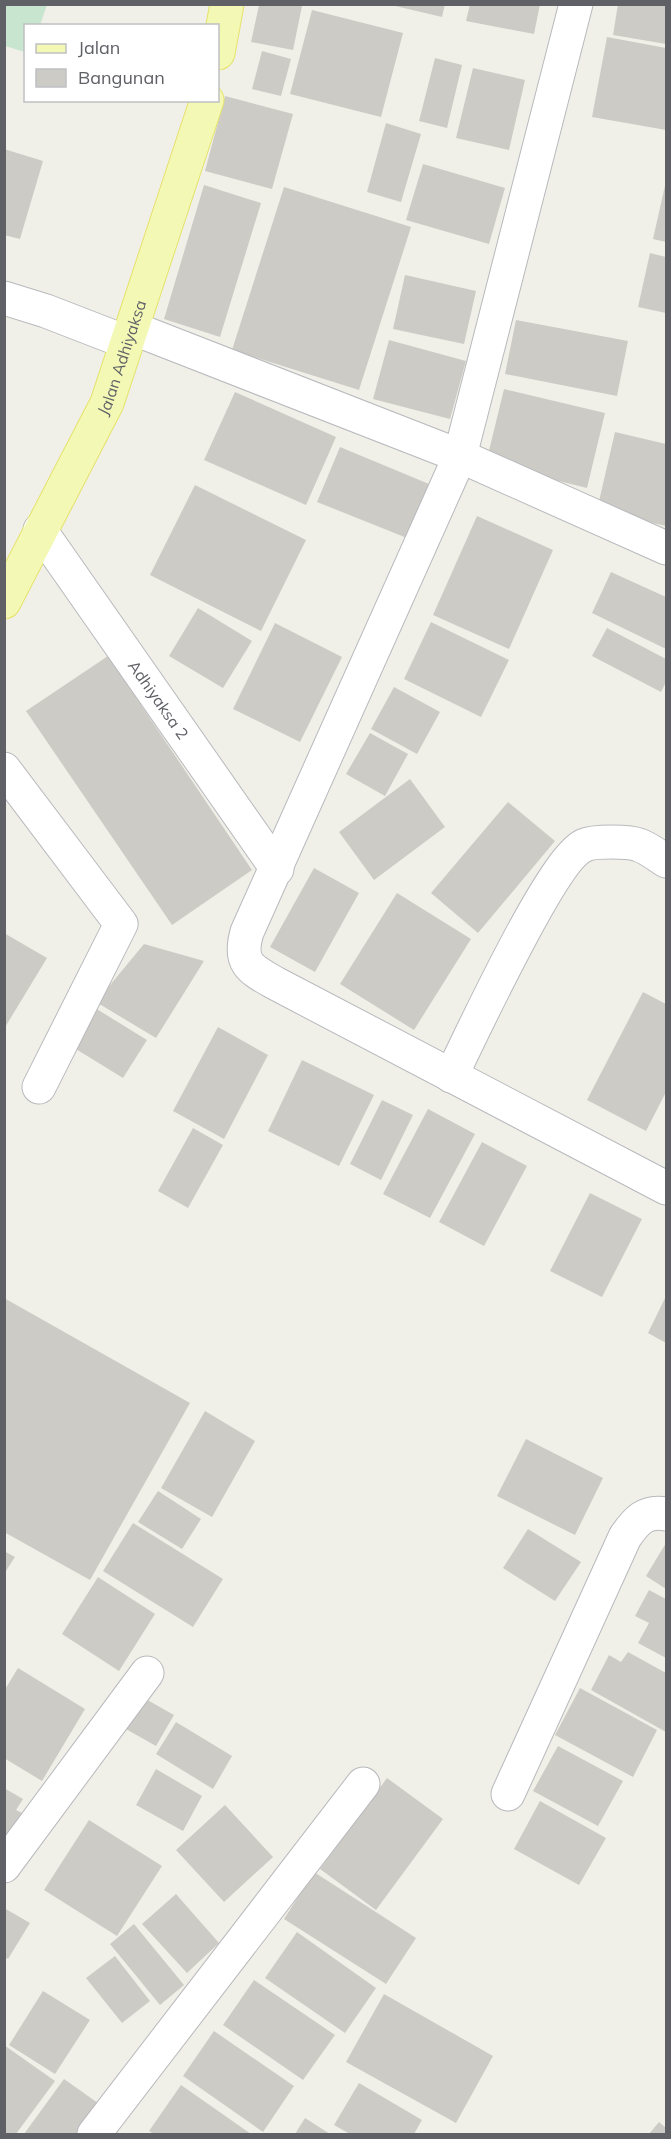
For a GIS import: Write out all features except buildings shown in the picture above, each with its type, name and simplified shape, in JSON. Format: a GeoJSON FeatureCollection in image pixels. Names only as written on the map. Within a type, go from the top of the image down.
{"type":"FeatureCollection","features":[{"type":"Feature","properties":{"kind":"main road"},"geometry":{"type":"LineString","coordinates":[[219,48],[228,4]]}},
{"type":"Feature","properties":{"kind":"main road","name":"Jalan Adhiyaksa"},"geometry":{"type":"LineString","coordinates":[[4,602],[107,404],[206,102]]}},
{"type":"Feature","properties":{"kind":"street"},"geometry":{"type":"LineString","coordinates":[[576,4],[460,456],[278,869],[247,932],[242,949],[250,969],[666,1188]]}},
{"type":"Feature","properties":{"kind":"street"},"geometry":{"type":"LineString","coordinates":[[4,298],[129,335],[460,456],[666,548]]}},
{"type":"Feature","properties":{"kind":"street","name":"Adhiyaksa 2"},"geometry":{"type":"LineString","coordinates":[[40,530],[278,869]]}},
{"type":"Feature","properties":{"kind":"street"},"geometry":{"type":"LineString","coordinates":[[4,769],[121,924],[39,1087]]}},
{"type":"Feature","properties":{"kind":"street"},"geometry":{"type":"LineString","coordinates":[[451,1076],[549,883],[574,852],[585,844],[619,842],[638,844],[666,861]]}},
{"type":"Feature","properties":{"kind":"street"},"geometry":{"type":"LineString","coordinates":[[508,1794],[624,1537],[639,1518],[656,1512],[666,1514]]}},
{"type":"Feature","properties":{"kind":"street"},"geometry":{"type":"LineString","coordinates":[[4,1866],[147,1673]]}},
{"type":"Feature","properties":{"kind":"street"},"geometry":{"type":"LineString","coordinates":[[94,2134],[363,1784]]}},
{"type":"Feature","properties":{"kind":"green space"},"geometry":{"type":"Polygon","coordinates":[[[5,4],[47,5],[40,24],[24,24],[24,52],[5,46],[5,4]]]}}]}
